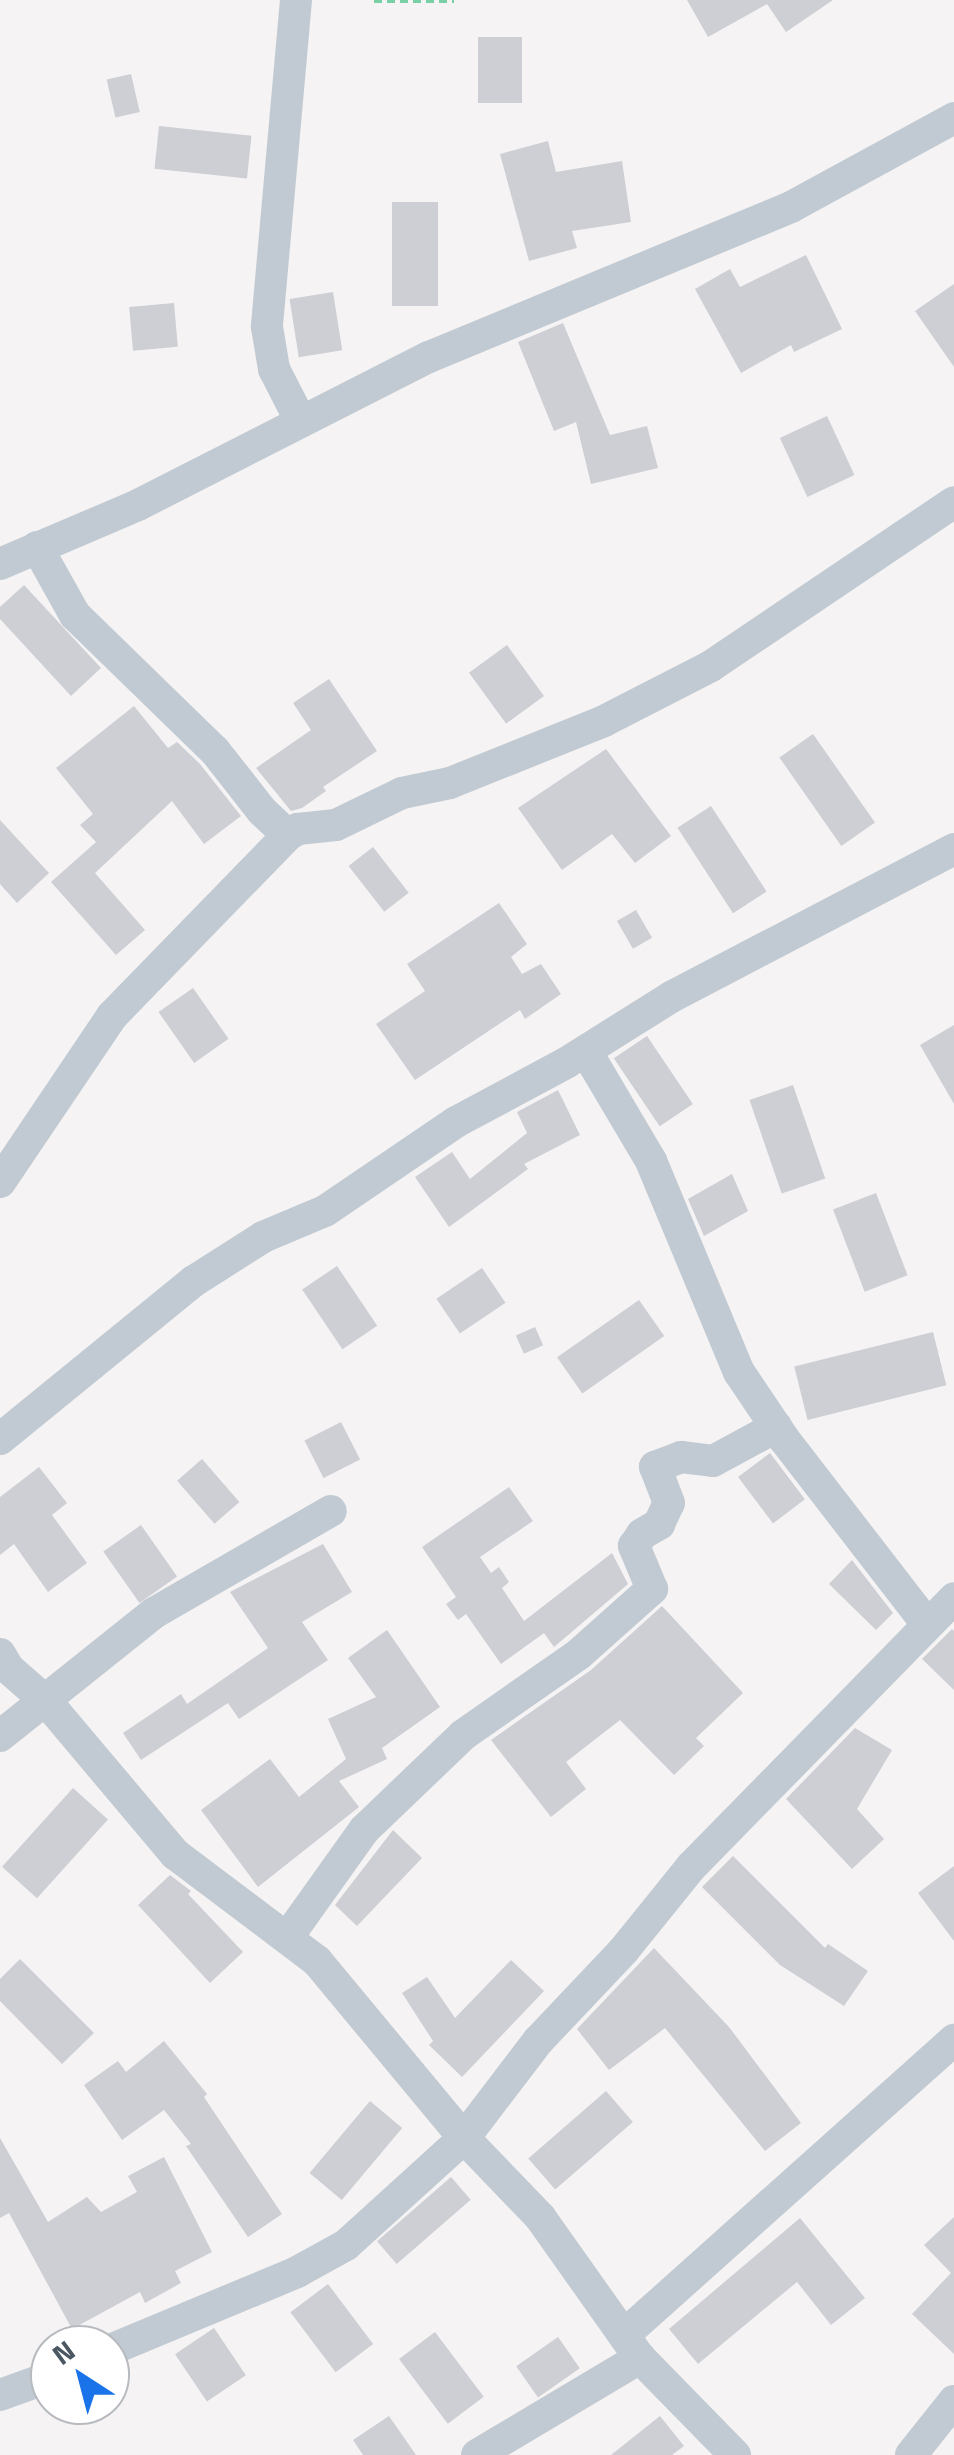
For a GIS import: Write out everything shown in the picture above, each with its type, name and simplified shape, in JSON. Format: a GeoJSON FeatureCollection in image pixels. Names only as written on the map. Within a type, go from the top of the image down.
{"type":"FeatureCollection","features":[{"type":"Feature","properties":{"kind":"street"},"geometry":{"type":"LineString","coordinates":[[296,0],[266,327],[274,369],[300,420]]}},
{"type":"Feature","properties":{"kind":"street"},"geometry":{"type":"LineString","coordinates":[[0,564],[138,506],[300,420],[474,337],[791,207],[954,118]]}},
{"type":"Feature","properties":{"kind":"street"},"geometry":{"type":"LineString","coordinates":[[0,1182],[112,1016],[288,835],[298,829],[336,825],[402,793],[450,783],[604,721],[712,666],[954,502]]}},
{"type":"Feature","properties":{"kind":"street"},"geometry":{"type":"LineString","coordinates":[[37,546],[75,615],[215,751],[262,811],[288,835]]}},
{"type":"Feature","properties":{"kind":"street"},"geometry":{"type":"LineString","coordinates":[[0,1439],[194,1280],[263,1237],[325,1211],[456,1122],[586,1051],[673,996],[954,849]]}},
{"type":"Feature","properties":{"kind":"street"},"geometry":{"type":"LineString","coordinates":[[586,1051],[651,1162],[740,1372],[776,1426],[928,1625]]}},
{"type":"Feature","properties":{"kind":"street"},"geometry":{"type":"LineString","coordinates":[[287,1938],[364,1830],[463,1735],[579,1654],[652,1589],[634,1546],[642,1534],[659,1524],[669,1503],[655,1467],[681,1457],[713,1461],[776,1426]]}},
{"type":"Feature","properties":{"kind":"street"},"geometry":{"type":"LineString","coordinates":[[0,1736],[154,1613],[331,1511]]}},
{"type":"Feature","properties":{"kind":"street"},"geometry":{"type":"LineString","coordinates":[[130,2342],[297,2272],[346,2246],[464,2138],[538,2041],[624,1950],[691,1867],[954,1598]]}},
{"type":"Feature","properties":{"kind":"street"},"geometry":{"type":"LineString","coordinates":[[0,1654],[8,1668],[47,1702],[174,1854],[317,1961],[464,2138],[540,2217],[632,2346],[735,2455]]}},
{"type":"Feature","properties":{"kind":"street"},"geometry":{"type":"LineString","coordinates":[[477,2455],[632,2346],[954,2040]]}},
{"type":"Feature","properties":{"kind":"street"},"geometry":{"type":"LineString","coordinates":[[0,2395],[30,2384]]}},
{"type":"Feature","properties":{"kind":"street"},"geometry":{"type":"LineString","coordinates":[[911,2455],[954,2401]]}},
{"type":"Feature","properties":{"kind":"path"},"geometry":{"type":"LineString","coordinates":[[374,0],[454,0]]}},
{"type":"Feature","properties":{"kind":"building"},"geometry":{"type":"Polygon","coordinates":[[[687,0],[833,0],[786,32],[767,4],[708,37],[687,0]]]}},
{"type":"Feature","properties":{"kind":"building"},"geometry":{"type":"Polygon","coordinates":[[[478,37],[522,37],[522,103],[478,103],[478,37]]]}},
{"type":"Feature","properties":{"kind":"building"},"geometry":{"type":"Polygon","coordinates":[[[131,74],[140,112],[115,118],[107,80],[131,74]]]}},
{"type":"Feature","properties":{"kind":"building"},"geometry":{"type":"Polygon","coordinates":[[[159,126],[251,136],[247,178],[155,169],[159,126]]]}},
{"type":"Feature","properties":{"kind":"building"},"geometry":{"type":"Polygon","coordinates":[[[548,141],[556,172],[622,161],[631,222],[572,231],[577,248],[529,261],[500,154],[548,141]]]}},
{"type":"Feature","properties":{"kind":"building"},"geometry":{"type":"Polygon","coordinates":[[[392,202],[438,202],[438,306],[392,306],[392,202]]]}},
{"type":"Feature","properties":{"kind":"building"},"geometry":{"type":"Polygon","coordinates":[[[806,255],[842,329],[794,352],[791,345],[741,373],[695,289],[730,269],[740,287],[806,255]]]}},
{"type":"Feature","properties":{"kind":"building"},"geometry":{"type":"Polygon","coordinates":[[[954,284],[954,367],[915,311],[954,284]]]}},
{"type":"Feature","properties":{"kind":"building"},"geometry":{"type":"Polygon","coordinates":[[[333,292],[342,350],[299,357],[290,299],[333,292]]]}},
{"type":"Feature","properties":{"kind":"building"},"geometry":{"type":"Polygon","coordinates":[[[174,303],[178,347],[133,351],[129,307],[174,303]]]}},
{"type":"Feature","properties":{"kind":"building"},"geometry":{"type":"Polygon","coordinates":[[[563,323],[610,435],[647,426],[658,468],[591,484],[576,422],[554,431],[518,342],[563,323]]]}},
{"type":"Feature","properties":{"kind":"building"},"geometry":{"type":"Polygon","coordinates":[[[827,416],[854,475],[807,497],[780,438],[827,416]]]}},
{"type":"Feature","properties":{"kind":"building"},"geometry":{"type":"Polygon","coordinates":[[[24,585],[101,668],[71,696],[0,619],[0,607],[24,585]]]}},
{"type":"Feature","properties":{"kind":"building"},"geometry":{"type":"Polygon","coordinates":[[[507,645],[544,696],[506,724],[469,673],[507,645]]]}},
{"type":"Feature","properties":{"kind":"building"},"geometry":{"type":"Polygon","coordinates":[[[329,679],[377,751],[323,787],[326,791],[302,808],[291,811],[256,768],[311,730],[293,703],[329,679]]]}},
{"type":"Feature","properties":{"kind":"building"},"geometry":{"type":"Polygon","coordinates":[[[134,706],[168,748],[177,742],[200,764],[241,816],[204,844],[172,801],[95,873],[145,930],[116,955],[51,882],[96,842],[80,825],[93,814],[56,768],[134,706]]]}},
{"type":"Feature","properties":{"kind":"building"},"geometry":{"type":"Polygon","coordinates":[[[813,734],[875,822],[841,846],[779,758],[813,734]]]}},
{"type":"Feature","properties":{"kind":"building"},"geometry":{"type":"Polygon","coordinates":[[[606,749],[671,836],[635,863],[612,834],[562,870],[518,808],[606,749]]]}},
{"type":"Feature","properties":{"kind":"building"},"geometry":{"type":"Polygon","coordinates":[[[711,806],[767,892],[733,913],[677,828],[711,806]]]}},
{"type":"Feature","properties":{"kind":"building"},"geometry":{"type":"Polygon","coordinates":[[[0,820],[49,873],[17,903],[0,884],[0,820]]]}},
{"type":"Feature","properties":{"kind":"building"},"geometry":{"type":"Polygon","coordinates":[[[373,847],[409,893],[384,912],[349,866],[373,847]]]}},
{"type":"Feature","properties":{"kind":"building"},"geometry":{"type":"Polygon","coordinates":[[[499,903],[527,944],[511,957],[522,974],[541,964],[561,994],[525,1019],[520,1010],[415,1080],[376,1024],[425,991],[407,964],[499,903]]]}},
{"type":"Feature","properties":{"kind":"building"},"geometry":{"type":"Polygon","coordinates":[[[636,910],[652,938],[633,949],[617,921],[636,910]]]}},
{"type":"Feature","properties":{"kind":"building"},"geometry":{"type":"Polygon","coordinates":[[[193,988],[229,1039],[194,1063],[159,1012],[193,988]]]}},
{"type":"Feature","properties":{"kind":"building"},"geometry":{"type":"Polygon","coordinates":[[[954,1025],[954,1104],[920,1045],[954,1025]]]}},
{"type":"Feature","properties":{"kind":"building"},"geometry":{"type":"Polygon","coordinates":[[[647,1036],[693,1104],[660,1126],[614,1058],[647,1036]]]}},
{"type":"Feature","properties":{"kind":"building"},"geometry":{"type":"Polygon","coordinates":[[[793,1085],[825,1179],[782,1194],[750,1100],[793,1085]]]}},
{"type":"Feature","properties":{"kind":"building"},"geometry":{"type":"Polygon","coordinates":[[[558,1090],[580,1135],[524,1164],[528,1169],[449,1227],[415,1177],[452,1152],[470,1179],[527,1133],[517,1112],[558,1090]]]}},
{"type":"Feature","properties":{"kind":"building"},"geometry":{"type":"Polygon","coordinates":[[[732,1174],[748,1211],[704,1236],[688,1199],[732,1174]]]}},
{"type":"Feature","properties":{"kind":"building"},"geometry":{"type":"Polygon","coordinates":[[[876,1193],[908,1275],[865,1292],[833,1209],[876,1193]]]}},
{"type":"Feature","properties":{"kind":"building"},"geometry":{"type":"Polygon","coordinates":[[[337,1266],[377,1326],[342,1349],[302,1289],[337,1266]]]}},
{"type":"Feature","properties":{"kind":"building"},"geometry":{"type":"Polygon","coordinates":[[[482,1268],[505,1303],[460,1334],[436,1299],[482,1268]]]}},
{"type":"Feature","properties":{"kind":"building"},"geometry":{"type":"Polygon","coordinates":[[[639,1300],[664,1336],[582,1393],[557,1357],[639,1300]]]}},
{"type":"Feature","properties":{"kind":"building"},"geometry":{"type":"Polygon","coordinates":[[[535,1327],[543,1345],[524,1354],[516,1336],[535,1327]]]}},
{"type":"Feature","properties":{"kind":"building"},"geometry":{"type":"Polygon","coordinates":[[[933,1332],[946,1385],[808,1420],[794,1367],[933,1332]]]}},
{"type":"Feature","properties":{"kind":"building"},"geometry":{"type":"Polygon","coordinates":[[[341,1422],[360,1459],[324,1478],[304,1441],[341,1422]]]}},
{"type":"Feature","properties":{"kind":"building"},"geometry":{"type":"Polygon","coordinates":[[[770,1453],[805,1499],[773,1523],[738,1477],[770,1453]]]}},
{"type":"Feature","properties":{"kind":"building"},"geometry":{"type":"Polygon","coordinates":[[[202,1459],[239,1502],[214,1524],[177,1481],[202,1459]]]}},
{"type":"Feature","properties":{"kind":"building"},"geometry":{"type":"Polygon","coordinates":[[[39,1467],[67,1503],[52,1515],[87,1563],[48,1592],[14,1544],[0,1555],[0,1497],[39,1467]]]}},
{"type":"Feature","properties":{"kind":"building"},"geometry":{"type":"Polygon","coordinates":[[[509,1487],[533,1521],[480,1557],[491,1573],[499,1567],[509,1582],[502,1588],[524,1621],[612,1553],[628,1584],[554,1647],[544,1633],[501,1664],[466,1614],[458,1620],[446,1604],[456,1597],[422,1547],[509,1487]]]}},
{"type":"Feature","properties":{"kind":"building"},"geometry":{"type":"Polygon","coordinates":[[[141,1525],[177,1577],[139,1603],[103,1551],[141,1525]]]}},
{"type":"Feature","properties":{"kind":"building"},"geometry":{"type":"Polygon","coordinates":[[[323,1544],[352,1592],[302,1622],[328,1660],[239,1719],[228,1703],[141,1760],[123,1733],[181,1694],[187,1704],[268,1648],[230,1592],[323,1544]]]}},
{"type":"Feature","properties":{"kind":"building"},"geometry":{"type":"Polygon","coordinates":[[[852,1560],[893,1613],[876,1630],[829,1584],[852,1560]]]}},
{"type":"Feature","properties":{"kind":"building"},"geometry":{"type":"Polygon","coordinates":[[[662,1606],[743,1693],[696,1738],[704,1746],[674,1775],[620,1720],[566,1762],[586,1789],[551,1817],[491,1740],[591,1670],[662,1606]]]}},
{"type":"Feature","properties":{"kind":"building"},"geometry":{"type":"Polygon","coordinates":[[[387,1630],[440,1707],[382,1748],[387,1759],[339,1781],[359,1807],[258,1887],[201,1810],[270,1759],[299,1797],[346,1759],[328,1719],[376,1697],[348,1658],[387,1630]]]}},
{"type":"Feature","properties":{"kind":"building"},"geometry":{"type":"Polygon","coordinates":[[[954,1631],[954,1690],[922,1659],[954,1631]]]}},
{"type":"Feature","properties":{"kind":"building"},"geometry":{"type":"Polygon","coordinates":[[[855,1728],[892,1750],[857,1809],[884,1839],[852,1869],[786,1799],[855,1728]]]}},
{"type":"Feature","properties":{"kind":"building"},"geometry":{"type":"Polygon","coordinates":[[[73,1788],[108,1819],[37,1898],[2,1867],[73,1788]]]}},
{"type":"Feature","properties":{"kind":"building"},"geometry":{"type":"Polygon","coordinates":[[[393,1830],[422,1858],[357,1926],[335,1905],[393,1830]]]}},
{"type":"Feature","properties":{"kind":"building"},"geometry":{"type":"Polygon","coordinates":[[[733,1856],[825,1948],[828,1944],[868,1971],[844,2006],[780,1965],[702,1887],[733,1856]]]}},
{"type":"Feature","properties":{"kind":"building"},"geometry":{"type":"Polygon","coordinates":[[[954,1866],[954,1941],[918,1893],[954,1866]]]}},
{"type":"Feature","properties":{"kind":"building"},"geometry":{"type":"Polygon","coordinates":[[[170,1875],[191,1891],[188,1894],[243,1952],[210,1983],[138,1905],[170,1875]]]}},
{"type":"Feature","properties":{"kind":"building"},"geometry":{"type":"Polygon","coordinates":[[[654,1948],[729,2027],[801,2123],[765,2151],[665,2028],[609,2070],[577,2029],[654,1948]]]}},
{"type":"Feature","properties":{"kind":"building"},"geometry":{"type":"Polygon","coordinates":[[[20,1959],[94,2033],[62,2064],[0,2001],[0,1979],[20,1959]]]}},
{"type":"Feature","properties":{"kind":"building"},"geometry":{"type":"Polygon","coordinates":[[[511,1960],[544,1991],[462,2077],[429,2045],[433,2041],[402,1993],[427,1977],[455,2018],[511,1960]]]}},
{"type":"Feature","properties":{"kind":"building"},"geometry":{"type":"Polygon","coordinates":[[[164,2041],[207,2094],[204,2097],[282,2214],[248,2237],[186,2146],[191,2144],[164,2110],[122,2140],[84,2085],[118,2061],[126,2072],[164,2041]]]}},
{"type":"Feature","properties":{"kind":"building"},"geometry":{"type":"Polygon","coordinates":[[[606,2091],[633,2122],[555,2190],[528,2159],[606,2091]]]}},
{"type":"Feature","properties":{"kind":"building"},"geometry":{"type":"Polygon","coordinates":[[[370,2101],[402,2128],[342,2200],[310,2173],[370,2101]]]}},
{"type":"Feature","properties":{"kind":"building"},"geometry":{"type":"Polygon","coordinates":[[[0,2138],[48,2222],[87,2197],[101,2212],[137,2192],[128,2176],[164,2157],[212,2252],[175,2271],[181,2283],[145,2303],[140,2292],[79,2325],[70,2325],[9,2213],[0,2218],[0,2138]]]}},
{"type":"Feature","properties":{"kind":"building"},"geometry":{"type":"Polygon","coordinates":[[[451,2177],[471,2200],[397,2264],[377,2241],[451,2177]]]}},
{"type":"Feature","properties":{"kind":"building"},"geometry":{"type":"Polygon","coordinates":[[[954,2217],[954,2354],[912,2314],[951,2273],[924,2245],[954,2217]]]}},
{"type":"Feature","properties":{"kind":"building"},"geometry":{"type":"Polygon","coordinates":[[[800,2218],[865,2298],[831,2325],[797,2282],[698,2364],[669,2329],[800,2218]]]}},
{"type":"Feature","properties":{"kind":"building"},"geometry":{"type":"Polygon","coordinates":[[[328,2284],[373,2344],[336,2372],[290,2312],[328,2284]]]}},
{"type":"Feature","properties":{"kind":"building"},"geometry":{"type":"Polygon","coordinates":[[[214,2328],[246,2375],[207,2402],[175,2354],[214,2328]]]}},
{"type":"Feature","properties":{"kind":"building"},"geometry":{"type":"Polygon","coordinates":[[[435,2332],[484,2397],[448,2424],[399,2359],[435,2332]]]}},
{"type":"Feature","properties":{"kind":"building"},"geometry":{"type":"Polygon","coordinates":[[[558,2337],[580,2368],[538,2397],[516,2366],[558,2337]]]}},
{"type":"Feature","properties":{"kind":"building"},"geometry":{"type":"Polygon","coordinates":[[[389,2416],[416,2455],[363,2455],[353,2440],[389,2416]]]}},
{"type":"Feature","properties":{"kind":"building"},"geometry":{"type":"Polygon","coordinates":[[[660,2416],[684,2446],[672,2455],[611,2455],[660,2416]]]}}]}
